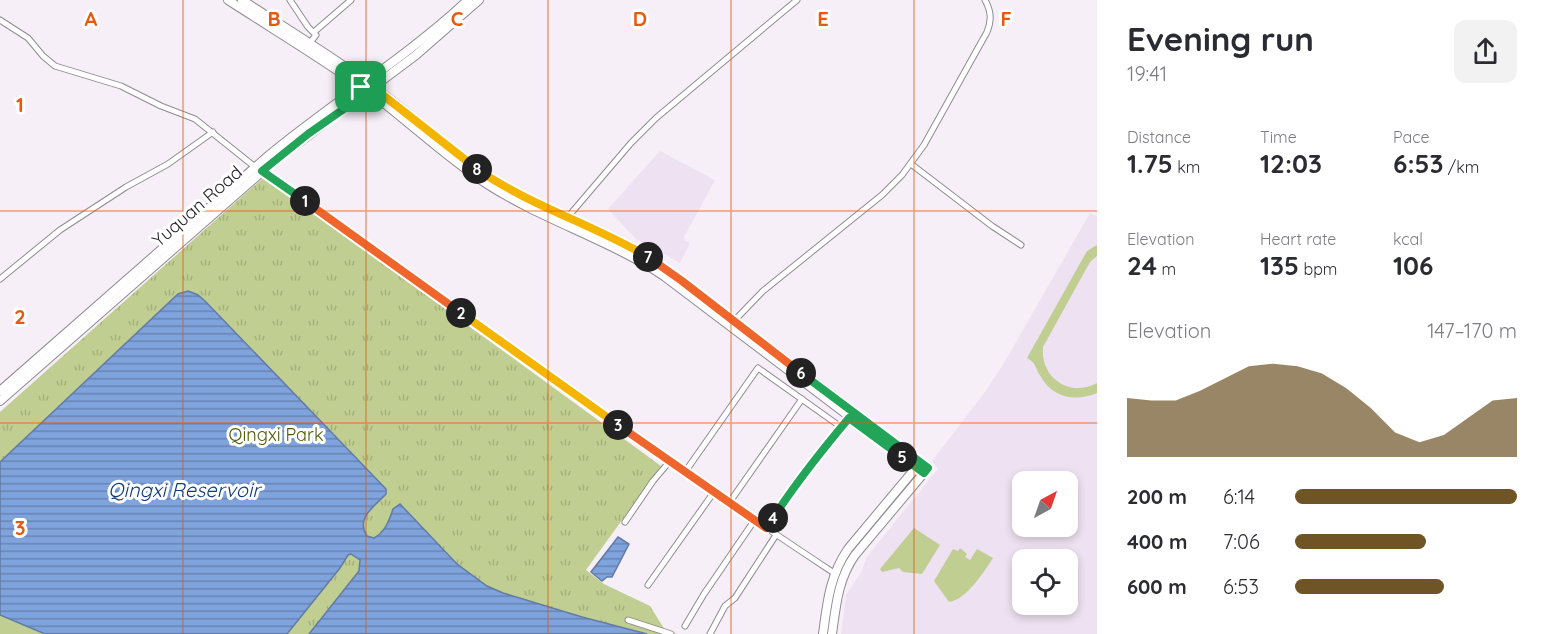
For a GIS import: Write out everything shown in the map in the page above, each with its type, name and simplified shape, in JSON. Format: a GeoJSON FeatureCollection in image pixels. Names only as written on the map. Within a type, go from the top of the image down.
{"type":"FeatureCollection","features":[{"type":"Feature","properties":{"kind":"street"},"geometry":{"type":"LineString","coordinates":[[228,0],[367,87],[451,159],[487,184],[529,207],[626,253],[664,276],[849,418],[922,468]]}},
{"type":"Feature","properties":{"kind":"street"},"geometry":{"type":"LineString","coordinates":[[242,0],[309,44],[479,171],[516,193],[623,244],[653,261],[734,321],[922,468]]}},
{"type":"Feature","properties":{"kind":"street"},"geometry":{"type":"LineString","coordinates":[[290,0],[316,34],[309,44]]}},
{"type":"Feature","properties":{"kind":"street"},"geometry":{"type":"LineString","coordinates":[[314,32],[351,0]]}},
{"type":"Feature","properties":{"kind":"street","name":"Yuquan Road"},"geometry":{"type":"LineString","coordinates":[[367,87],[468,0]]}},
{"type":"Feature","properties":{"kind":"street","name":"Yuquan Road"},"geometry":{"type":"LineString","coordinates":[[0,401],[303,128],[438,37],[479,0]]}},
{"type":"Feature","properties":{"kind":"street"},"geometry":{"type":"LineString","coordinates":[[567,218],[631,143],[656,118],[797,0]]}},
{"type":"Feature","properties":{"kind":"street"},"geometry":{"type":"LineString","coordinates":[[734,321],[763,291],[882,195],[911,164],[987,32],[990,19],[985,0]]}},
{"type":"Feature","properties":{"kind":"street"},"geometry":{"type":"LineString","coordinates":[[0,20],[28,38],[55,66],[121,86],[161,106],[195,119],[259,169],[685,472],[754,521],[834,573]]}},
{"type":"Feature","properties":{"kind":"street"},"geometry":{"type":"LineString","coordinates":[[0,279],[60,230],[126,187],[168,164],[213,132]]}},
{"type":"Feature","properties":{"kind":"street"},"geometry":{"type":"LineString","coordinates":[[911,164],[992,226],[1021,245]]}},
{"type":"Feature","properties":{"kind":"street","name":"Yuquan Road"},"geometry":{"type":"LineString","coordinates":[[0,391],[259,169]]}},
{"type":"Feature","properties":{"kind":"street"},"geometry":{"type":"LineString","coordinates":[[685,472],[758,368],[841,427]]}},
{"type":"Feature","properties":{"kind":"street"},"geometry":{"type":"LineString","coordinates":[[729,502],[802,399]]}},
{"type":"Feature","properties":{"kind":"street"},"geometry":{"type":"LineString","coordinates":[[766,528],[804,473],[849,418]]}},
{"type":"Feature","properties":{"kind":"street"},"geometry":{"type":"LineString","coordinates":[[625,522],[653,481],[670,461]]}},
{"type":"Feature","properties":{"kind":"street"},"geometry":{"type":"LineString","coordinates":[[822,634],[829,589],[834,573],[848,549],[922,468]]}},
{"type":"Feature","properties":{"kind":"street"},"geometry":{"type":"LineString","coordinates":[[832,634],[840,583],[851,562],[922,468]]}},
{"type":"Feature","properties":{"kind":"street"},"geometry":{"type":"LineString","coordinates":[[648,585],[714,492]]}},
{"type":"Feature","properties":{"kind":"street"},"geometry":{"type":"LineString","coordinates":[[685,626],[754,521]]}},
{"type":"Feature","properties":{"kind":"street"},"geometry":{"type":"LineString","coordinates":[[710,634],[725,606],[735,598],[776,535]]}},
{"type":"Feature","properties":{"kind":"street"},"geometry":{"type":"LineString","coordinates":[[628,620],[671,634]]}},
{"type":"Feature","properties":{"kind":"shaded area"},"geometry":{"type":"Polygon","coordinates":[[[660,151],[715,180],[683,239],[690,243],[680,263],[636,239],[608,209],[660,151]]]}},
{"type":"Feature","properties":{"kind":"shaded area"},"geometry":{"type":"Polygon","coordinates":[[[1090,213],[1097,216],[1097,634],[841,634],[846,595],[862,571],[866,558],[938,469],[932,461],[985,392],[1090,213]]]}},
{"type":"Feature","properties":{"kind":"green space","name":"Qingxi Park"},"geometry":{"type":"Polygon","coordinates":[[[264,177],[661,466],[586,570],[604,584],[650,606],[665,630],[677,634],[0,634],[0,412],[264,177]]]}},
{"type":"Feature","properties":{"kind":"green space"},"geometry":{"type":"Polygon","coordinates":[[[1097,245],[1097,256],[1090,262],[1043,347],[1046,368],[1059,382],[1077,388],[1097,383],[1097,393],[1081,397],[1066,396],[1052,390],[1034,364],[1027,358],[1087,251],[1097,245]]]}},
{"type":"Feature","properties":{"kind":"green space"},"geometry":{"type":"Polygon","coordinates":[[[914,528],[940,545],[922,574],[903,572],[899,568],[882,572],[880,569],[914,528]]]}},
{"type":"Feature","properties":{"kind":"green space"},"geometry":{"type":"Polygon","coordinates":[[[960,548],[967,554],[965,557],[970,560],[977,549],[993,558],[968,591],[949,602],[934,581],[953,549],[958,551],[960,548]]]}},
{"type":"Feature","properties":{"kind":"water","name":"Qingxi Reservoir"},"geometry":{"type":"Polygon","coordinates":[[[188,291],[205,301],[386,489],[386,494],[365,518],[363,524],[367,536],[374,538],[381,533],[393,509],[400,504],[457,564],[487,586],[582,617],[647,634],[309,634],[359,571],[360,560],[351,554],[287,634],[45,634],[0,615],[0,462],[178,294],[188,291]]]}},
{"type":"Feature","properties":{"kind":"water"},"geometry":{"type":"Polygon","coordinates":[[[618,537],[629,544],[612,577],[607,577],[602,581],[591,572],[618,537]]]}},
{"type":"Feature","properties":{"kind":"route"},"geometry":{"type":"LineString","coordinates":[[367,83],[370,85],[467,162],[503,186],[629,247],[668,271],[928,468],[924,473],[849,418],[804,473],[766,528],[754,521],[262,171],[308,134],[368,92],[361,87],[367,83]]}}]}
